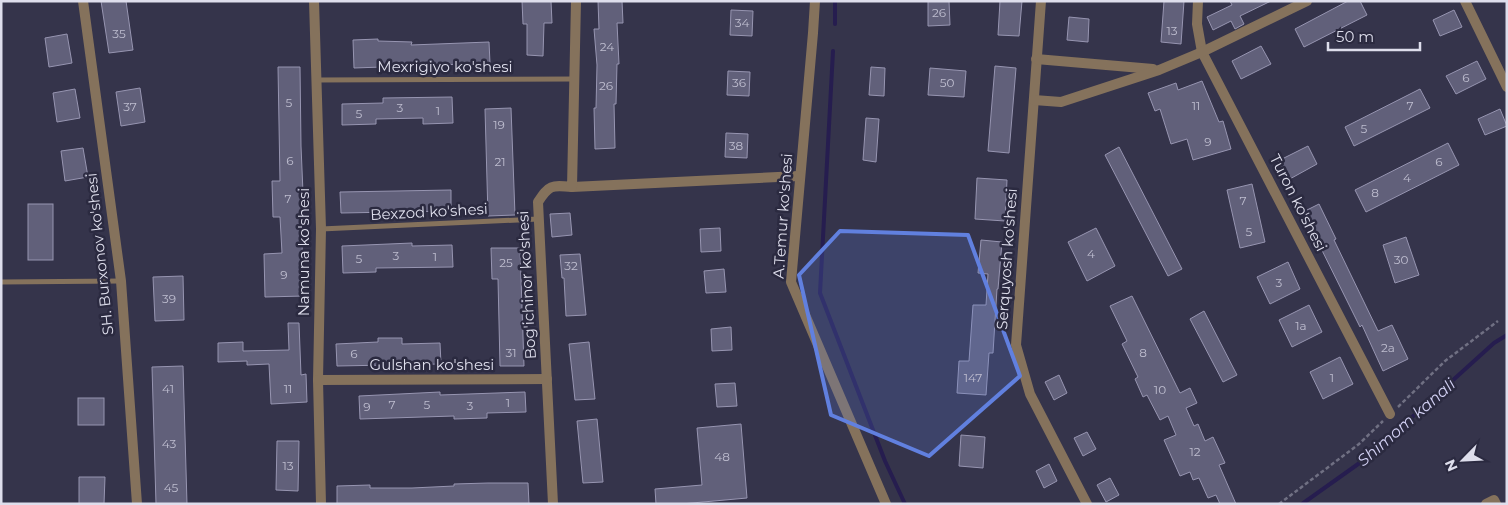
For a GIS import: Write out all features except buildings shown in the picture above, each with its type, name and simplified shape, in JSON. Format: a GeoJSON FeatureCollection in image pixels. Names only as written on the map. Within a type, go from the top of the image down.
{"type":"FeatureCollection","features":[{"type":"Feature","properties":{"kind":"street","name":"SH. Burxonov ko'shesi"},"geometry":{"type":"LineString","coordinates":[[83,1],[121,281],[136,504]]}},
{"type":"Feature","properties":{"kind":"street","name":"Namuna ko'shesi"},"geometry":{"type":"LineString","coordinates":[[314,1],[322,230],[318,380],[322,504]]}},
{"type":"Feature","properties":{"kind":"street"},"geometry":{"type":"LineString","coordinates":[[572,187],[576,1]]}},
{"type":"Feature","properties":{"kind":"street","name":"A.Temur ko'shesi"},"geometry":{"type":"LineString","coordinates":[[815,1],[791,282],[886,504]]}},
{"type":"Feature","properties":{"kind":"street","name":"Serquyosh ko'shesi"},"geometry":{"type":"LineString","coordinates":[[1041,1],[1016,345],[1030,394],[1087,504]]}},
{"type":"Feature","properties":{"kind":"street","name":"Turon ko'shesi"},"geometry":{"type":"LineString","coordinates":[[1198,1],[1197,24],[1202,52],[1390,414]]}},
{"type":"Feature","properties":{"kind":"street"},"geometry":{"type":"LineString","coordinates":[[1034,100],[1061,102],[1159,70],[1202,52],[1307,1]]}},
{"type":"Feature","properties":{"kind":"street"},"geometry":{"type":"LineString","coordinates":[[1465,1],[1507,87]]}},
{"type":"Feature","properties":{"kind":"street"},"geometry":{"type":"LineString","coordinates":[[1036,59],[1159,70]]}},
{"type":"Feature","properties":{"kind":"street","name":"Bog'ichinor ko'shesi"},"geometry":{"type":"LineString","coordinates":[[552,504],[538,219],[538,202],[546,190],[555,185],[572,187],[799,176]]}},
{"type":"Feature","properties":{"kind":"street","name":"Gulshan ko'shesi"},"geometry":{"type":"LineString","coordinates":[[318,380],[547,379]]}},
{"type":"Feature","properties":{"kind":"lane","name":"Mexrigiyo ko'shesi"},"geometry":{"type":"LineString","coordinates":[[316,80],[574,79]]}},
{"type":"Feature","properties":{"kind":"lane","name":"Bexzod ko'shesi"},"geometry":{"type":"LineString","coordinates":[[322,230],[538,219]]}},
{"type":"Feature","properties":{"kind":"lane"},"geometry":{"type":"LineString","coordinates":[[1,282],[121,281]]}},
{"type":"Feature","properties":{"kind":"highlighted area"},"geometry":{"type":"Polygon","coordinates":[[[840,231],[968,235],[1020,376],[929,456],[831,415],[799,275],[840,231]]]}},
{"type":"Feature","properties":{"kind":"waterway"},"geometry":{"type":"LineString","coordinates":[[835,1],[835,24]]}},
{"type":"Feature","properties":{"kind":"waterway"},"geometry":{"type":"LineString","coordinates":[[833,51],[820,293],[885,461],[905,504]]}},
{"type":"Feature","properties":{"kind":"waterway","name":"Shimom kanali"},"geometry":{"type":"LineString","coordinates":[[1302,504],[1368,457],[1494,343],[1507,335]]}}]}
